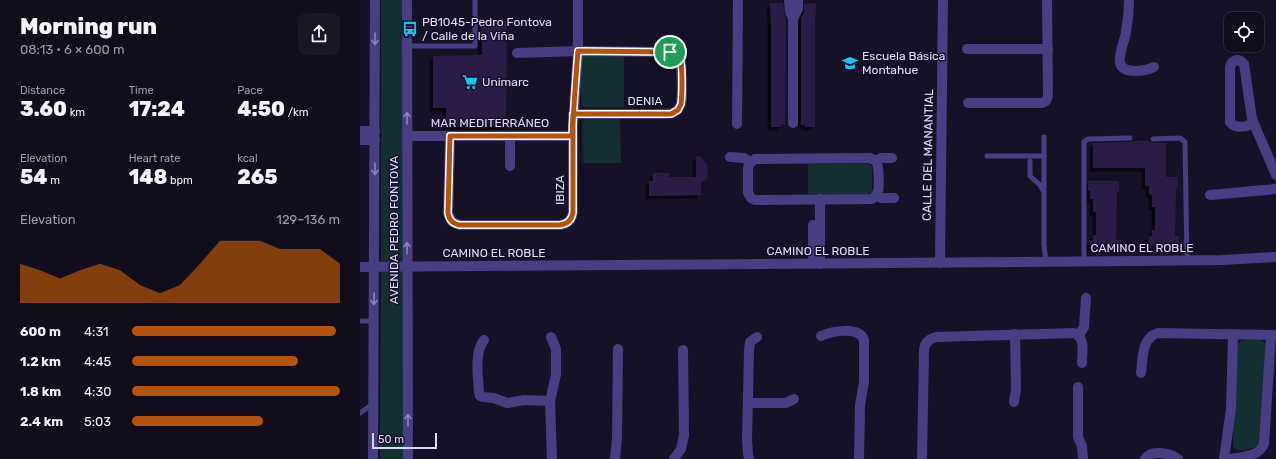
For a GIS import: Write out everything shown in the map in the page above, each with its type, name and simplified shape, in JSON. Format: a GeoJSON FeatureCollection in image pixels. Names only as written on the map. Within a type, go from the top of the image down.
{"type":"FeatureCollection","features":[{"type":"Feature","properties":{"kind":"street","name":"AVENIDA PEDRO FONTOVA"},"geometry":{"type":"LineString","coordinates":[[373,459],[375,0]]}},
{"type":"Feature","properties":{"kind":"street","name":"AVENIDA PEDRO FONTOVA"},"geometry":{"type":"LineString","coordinates":[[407,0],[408,459]]}},
{"type":"Feature","properties":{"kind":"street","name":"IBIZA"},"geometry":{"type":"LineString","coordinates":[[450,136],[448,213],[452,222],[460,225],[560,225],[569,222],[573,212],[572,136],[578,51],[578,0]]}},
{"type":"Feature","properties":{"kind":"street"},"geometry":{"type":"LineString","coordinates":[[737,124],[738,0]]}},
{"type":"Feature","properties":{"kind":"street"},"geometry":{"type":"LineString","coordinates":[[789,0],[790,12],[793,18],[793,122]]}},
{"type":"Feature","properties":{"kind":"street"},"geometry":{"type":"LineString","coordinates":[[793,18],[798,9],[798,0]]}},
{"type":"Feature","properties":{"kind":"street","name":"CALLE DEL MANANTIAL"},"geometry":{"type":"LineString","coordinates":[[940,263],[943,0]]}},
{"type":"Feature","properties":{"kind":"street"},"geometry":{"type":"LineString","coordinates":[[968,102],[1044,102],[1048,98],[1047,0]]}},
{"type":"Feature","properties":{"kind":"street"},"geometry":{"type":"LineString","coordinates":[[1129,0],[1126,33],[1120,63],[1123,68],[1129,70],[1145,70],[1154,67]]}},
{"type":"Feature","properties":{"kind":"street"},"geometry":{"type":"LineString","coordinates":[[968,49],[1048,49]]}},
{"type":"Feature","properties":{"kind":"street"},"geometry":{"type":"LineString","coordinates":[[517,53],[578,51]]}},
{"type":"Feature","properties":{"kind":"street","name":"DENIA"},"geometry":{"type":"LineString","coordinates":[[573,114],[671,114],[678,110],[681,104],[681,62],[680,57],[675,54],[670,52],[578,51]]}},
{"type":"Feature","properties":{"kind":"street"},"geometry":{"type":"LineString","coordinates":[[1254,124],[1236,127],[1230,122],[1230,67],[1232,62],[1236,60],[1244,64],[1254,124],[1276,175]]}},
{"type":"Feature","properties":{"kind":"street"},"geometry":{"type":"LineString","coordinates":[[360,131],[375,136]]}},
{"type":"Feature","properties":{"kind":"street"},"geometry":{"type":"LineString","coordinates":[[360,140],[375,136]]}},
{"type":"Feature","properties":{"kind":"street","name":"MAR MEDITERRÁNEO"},"geometry":{"type":"LineString","coordinates":[[407,136],[572,136]]}},
{"type":"Feature","properties":{"kind":"street"},"geometry":{"type":"LineString","coordinates":[[510,136],[510,166]]}},
{"type":"Feature","properties":{"kind":"street"},"geometry":{"type":"LineString","coordinates":[[730,157],[744,158],[751,162]]}},
{"type":"Feature","properties":{"kind":"street"},"geometry":{"type":"LineString","coordinates":[[870,158],[876,161],[878,166],[878,190],[872,199],[755,200],[748,194],[748,169],[751,162],[757,159],[870,158]]}},
{"type":"Feature","properties":{"kind":"street"},"geometry":{"type":"LineString","coordinates":[[876,161],[881,158],[892,158]]}},
{"type":"Feature","properties":{"kind":"street"},"geometry":{"type":"LineString","coordinates":[[1210,194],[1276,189]]}},
{"type":"Feature","properties":{"kind":"street"},"geometry":{"type":"LineString","coordinates":[[876,195],[881,198],[894,198]]}},
{"type":"Feature","properties":{"kind":"street"},"geometry":{"type":"LineString","coordinates":[[816,199],[816,264]]}},
{"type":"Feature","properties":{"kind":"street","name":"CAMINO EL ROBLE"},"geometry":{"type":"LineString","coordinates":[[360,267],[1187,261],[1276,257]]}},
{"type":"Feature","properties":{"kind":"street"},"geometry":{"type":"LineString","coordinates":[[1079,336],[1084,328],[1086,298]]}},
{"type":"Feature","properties":{"kind":"street"},"geometry":{"type":"LineString","coordinates":[[822,336],[835,332],[854,332],[862,335],[864,340],[864,382],[860,405],[860,459]]}},
{"type":"Feature","properties":{"kind":"street"},"geometry":{"type":"LineString","coordinates":[[922,459],[924,351],[925,344],[927,342],[936,337],[1071,333],[1081,338],[1082,363]]}},
{"type":"Feature","properties":{"kind":"street"},"geometry":{"type":"LineString","coordinates":[[1141,373],[1146,342],[1158,333],[1274,336],[1264,444],[1260,450],[1252,455],[1229,459]]}},
{"type":"Feature","properties":{"kind":"street"},"geometry":{"type":"LineString","coordinates":[[1014,402],[1016,389],[1015,334]]}},
{"type":"Feature","properties":{"kind":"street"},"geometry":{"type":"LineString","coordinates":[[1224,459],[1231,409],[1233,335]]}},
{"type":"Feature","properties":{"kind":"street"},"geometry":{"type":"LineString","coordinates":[[551,337],[556,349],[556,375],[550,401],[552,459]]}},
{"type":"Feature","properties":{"kind":"street"},"geometry":{"type":"LineString","coordinates":[[749,459],[747,440],[749,346],[752,340],[757,337]]}},
{"type":"Feature","properties":{"kind":"street"},"geometry":{"type":"LineString","coordinates":[[484,340],[478,351],[480,396],[483,398],[494,398],[507,403],[524,400],[550,401]]}},
{"type":"Feature","properties":{"kind":"street"},"geometry":{"type":"LineString","coordinates":[[615,459],[618,438],[618,349]]}},
{"type":"Feature","properties":{"kind":"street"},"geometry":{"type":"LineString","coordinates":[[674,459],[681,449],[684,434],[683,350]]}},
{"type":"Feature","properties":{"kind":"street"},"geometry":{"type":"LineString","coordinates":[[1078,387],[1078,437],[1082,446],[1083,459]]}},
{"type":"Feature","properties":{"kind":"street"},"geometry":{"type":"LineString","coordinates":[[748,403],[786,403],[794,400]]}},
{"type":"Feature","properties":{"kind":"street"},"geometry":{"type":"LineString","coordinates":[[1145,459],[1150,454],[1163,454],[1171,455],[1178,459]]}},
{"type":"Feature","properties":{"kind":"lane"},"geometry":{"type":"LineString","coordinates":[[407,46],[475,46],[475,0]]}},
{"type":"Feature","properties":{"kind":"lane"},"geometry":{"type":"LineString","coordinates":[[1044,137],[1044,245],[1046,262]]}},
{"type":"Feature","properties":{"kind":"lane"},"geometry":{"type":"LineString","coordinates":[[1084,261],[1084,142],[1088,139],[1130,138]]}},
{"type":"Feature","properties":{"kind":"lane"},"geometry":{"type":"LineString","coordinates":[[1153,139],[1180,138],[1185,142],[1187,261]]}},
{"type":"Feature","properties":{"kind":"lane"},"geometry":{"type":"LineString","coordinates":[[987,156],[1044,156]]}},
{"type":"Feature","properties":{"kind":"lane"},"geometry":{"type":"LineString","coordinates":[[1030,161],[1031,177],[1040,185],[1044,193]]}},
{"type":"Feature","properties":{"kind":"lane"},"geometry":{"type":"LineString","coordinates":[[360,321],[374,321]]}},
{"type":"Feature","properties":{"kind":"lane"},"geometry":{"type":"LineString","coordinates":[[360,413],[373,404]]}},
{"type":"Feature","properties":{"kind":"green space"},"geometry":{"type":"Polygon","coordinates":[[[381,0],[404,0],[405,262],[381,263],[381,0]]]}},
{"type":"Feature","properties":{"kind":"green space"},"geometry":{"type":"Polygon","coordinates":[[[581,55],[624,55],[624,107],[581,107],[581,55]]]}},
{"type":"Feature","properties":{"kind":"green space"},"geometry":{"type":"Polygon","coordinates":[[[620,118],[621,163],[583,163],[582,122],[586,119],[620,118]]]}},
{"type":"Feature","properties":{"kind":"green space"},"geometry":{"type":"Polygon","coordinates":[[[808,164],[869,164],[872,167],[872,191],[868,194],[808,194],[808,164]]]}},
{"type":"Feature","properties":{"kind":"green space"},"geometry":{"type":"Polygon","coordinates":[[[405,271],[405,459],[380,459],[381,272],[405,271]]]}},
{"type":"Feature","properties":{"kind":"green space"},"geometry":{"type":"Polygon","coordinates":[[[1244,340],[1261,340],[1266,344],[1262,434],[1257,445],[1251,449],[1243,450],[1234,448],[1233,445],[1237,347],[1239,342],[1244,340]]]}},
{"type":"Feature","properties":{"kind":"building"},"geometry":{"type":"Polygon","coordinates":[[[770,3],[783,3],[786,18],[785,124],[781,125],[781,127],[771,127],[770,3]]]}},
{"type":"Feature","properties":{"kind":"building"},"geometry":{"type":"Polygon","coordinates":[[[816,3],[815,127],[805,127],[805,125],[801,125],[801,18],[804,12],[804,4],[816,3]]]}},
{"type":"Feature","properties":{"kind":"building","name":"Unimarc"},"geometry":{"type":"Polygon","coordinates":[[[481,21],[507,21],[506,126],[446,126],[446,108],[433,108],[433,56],[482,55],[481,21]]]}},
{"type":"Feature","properties":{"kind":"building"},"geometry":{"type":"Polygon","coordinates":[[[1133,141],[1166,143],[1166,177],[1178,177],[1178,188],[1176,188],[1175,236],[1179,236],[1179,246],[1148,245],[1149,236],[1152,236],[1152,230],[1155,230],[1155,207],[1152,207],[1152,195],[1149,194],[1149,186],[1145,186],[1145,168],[1093,168],[1093,143],[1133,141]]]}},
{"type":"Feature","properties":{"kind":"building"},"geometry":{"type":"Polygon","coordinates":[[[696,156],[700,156],[707,165],[708,178],[701,183],[701,195],[649,196],[649,181],[653,181],[653,173],[669,173],[669,177],[696,177],[696,156]]]}},
{"type":"Feature","properties":{"kind":"building"},"geometry":{"type":"Polygon","coordinates":[[[1088,181],[1119,181],[1119,192],[1117,192],[1116,240],[1121,240],[1121,250],[1090,250],[1090,241],[1093,241],[1093,235],[1096,235],[1096,212],[1093,212],[1093,199],[1090,199],[1088,181]]]}},
{"type":"Feature","properties":{"kind":"place","name":"PB1045-Pedro Fontova / Calle de la Viña"},"geometry":{"type":"Point","coordinates":[410,29]}},
{"type":"Feature","properties":{"kind":"place","name":"Escuela Básica Montahue"},"geometry":{"type":"Point","coordinates":[850,63]}},
{"type":"Feature","properties":{"kind":"place","name":"Unimarc"},"geometry":{"type":"Point","coordinates":[470,82]}},
{"type":"Feature","properties":{"kind":"route"},"geometry":{"type":"LineString","coordinates":[[670,52],[578,51],[573,114],[573,125],[573,212],[569,222],[563,225],[460,225],[452,222],[448,213],[450,136],[572,136],[573,114],[671,114],[678,110],[681,104],[681,60],[678,55],[670,52]]}}]}
